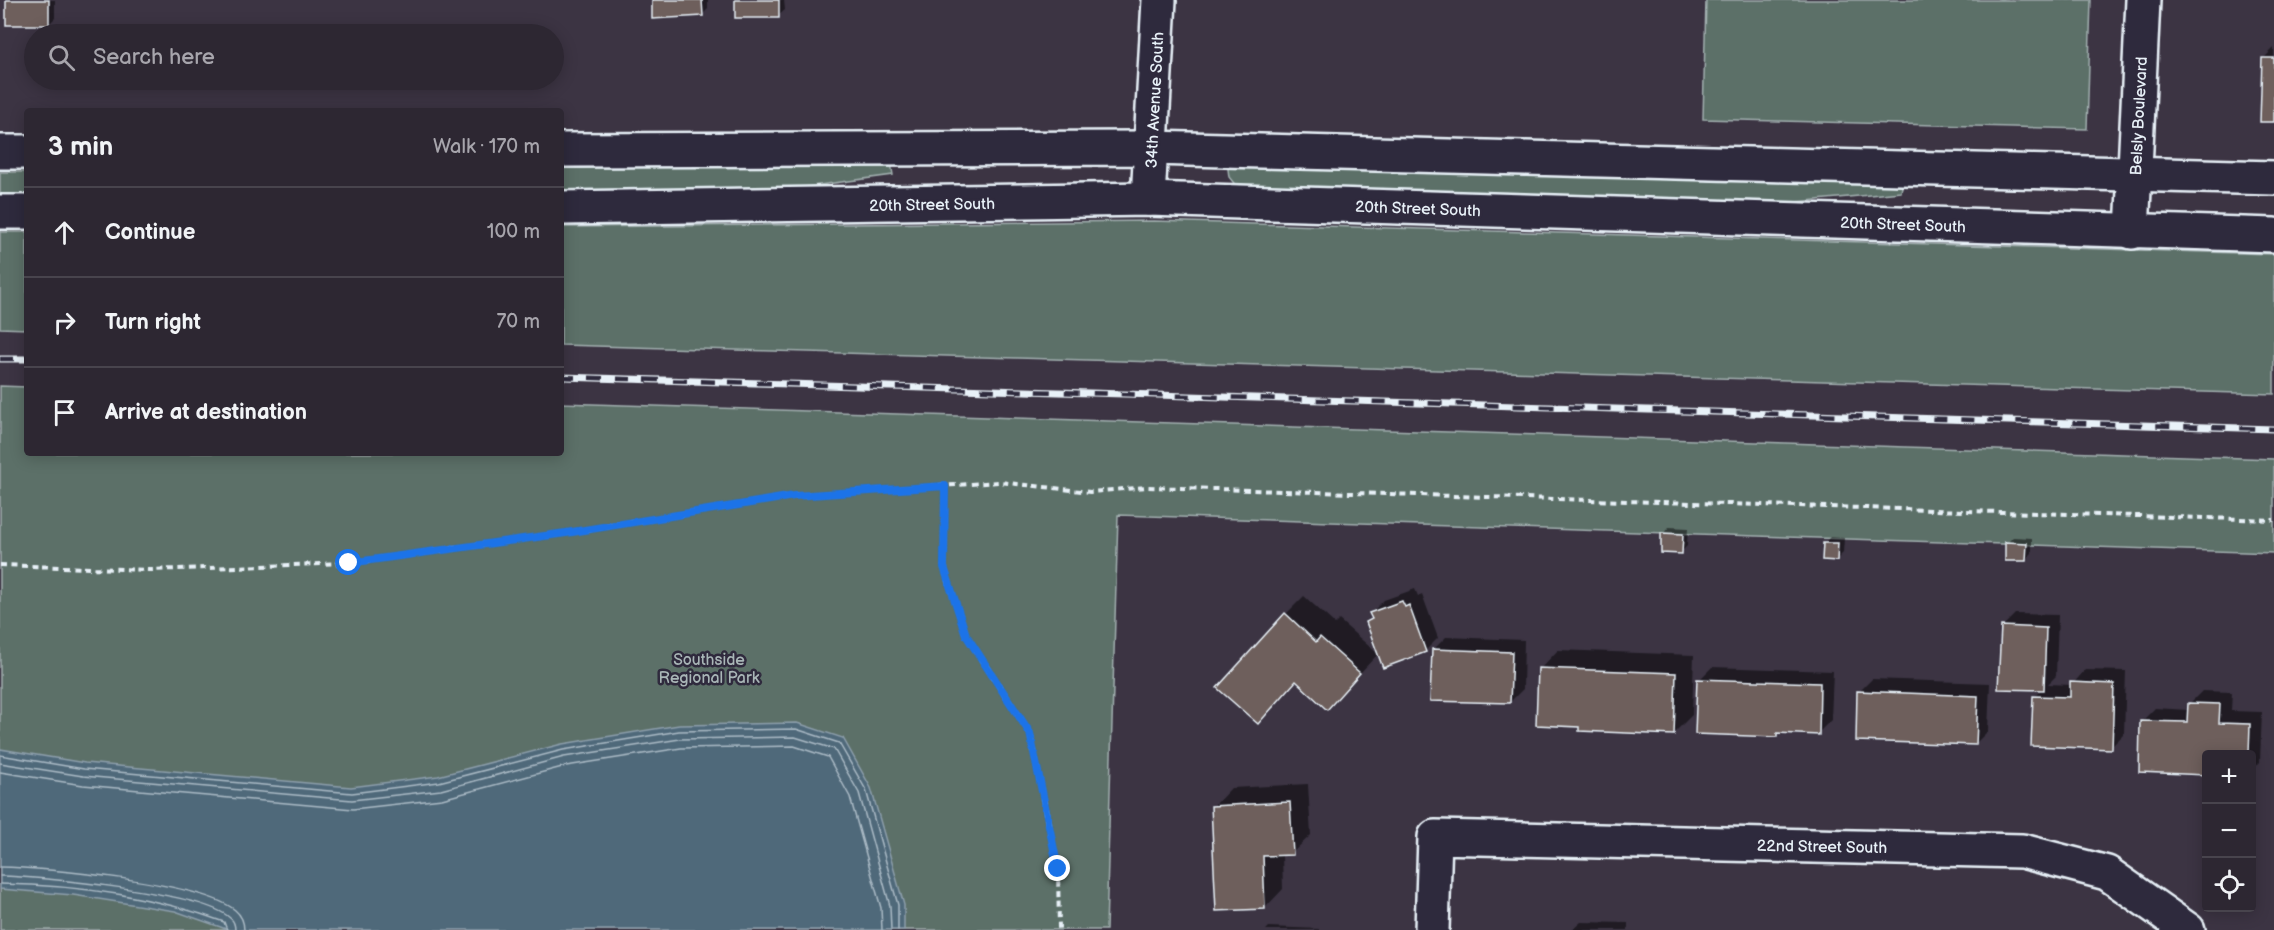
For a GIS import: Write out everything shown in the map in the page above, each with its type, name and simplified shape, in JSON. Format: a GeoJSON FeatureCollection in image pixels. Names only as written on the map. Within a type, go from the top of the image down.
{"type":"FeatureCollection","features":[{"type":"Feature","properties":{"kind":"street","name":"34th Avenue South"},"geometry":{"type":"LineString","coordinates":[[1148,199],[1159,0]]}},
{"type":"Feature","properties":{"kind":"street","name":"Belsly Boulevard"},"geometry":{"type":"LineString","coordinates":[[2132,232],[2143,0]]}},
{"type":"Feature","properties":{"kind":"street"},"geometry":{"type":"LineString","coordinates":[[564,150],[1151,148],[2274,178]]}},
{"type":"Feature","properties":{"kind":"street"},"geometry":{"type":"LineString","coordinates":[[0,152],[24,152]]}},
{"type":"Feature","properties":{"kind":"street","name":"20th Street South"},"geometry":{"type":"LineString","coordinates":[[564,208],[1148,199],[2274,235]]}},
{"type":"Feature","properties":{"kind":"street"},"geometry":{"type":"LineString","coordinates":[[0,213],[24,212]]}},
{"type":"Feature","properties":{"kind":"street","name":"22nd Street South"},"geometry":{"type":"LineString","coordinates":[[1432,930],[1435,837],[2022,851],[2108,873],[2188,930]]}},
{"type":"Feature","properties":{"kind":"path"},"geometry":{"type":"LineString","coordinates":[[0,565],[150,570],[349,563],[566,533],[794,496],[999,482],[1090,492],[1147,487],[2274,520]]}},
{"type":"Feature","properties":{"kind":"path"},"geometry":{"type":"LineString","coordinates":[[945,486],[944,567],[966,635],[1030,733],[1058,869],[1059,930]]}},
{"type":"Feature","properties":{"kind":"green space"},"geometry":{"type":"Polygon","coordinates":[[[1706,0],[2091,0],[2087,129],[1703,119],[1706,0]]]}},
{"type":"Feature","properties":{"kind":"green space"},"geometry":{"type":"Polygon","coordinates":[[[891,163],[893,175],[767,192],[564,194],[564,167],[891,163]]]}},
{"type":"Feature","properties":{"kind":"green space"},"geometry":{"type":"Polygon","coordinates":[[[1233,163],[1903,181],[1901,192],[1751,206],[1237,187],[1229,177],[1228,169],[1233,163]]]}},
{"type":"Feature","properties":{"kind":"green space"},"geometry":{"type":"Polygon","coordinates":[[[0,172],[24,172],[24,198],[0,198],[0,172]]]}},
{"type":"Feature","properties":{"kind":"green space"},"geometry":{"type":"Polygon","coordinates":[[[1154,221],[2274,254],[2274,394],[564,345],[564,227],[1154,221]]]}},
{"type":"Feature","properties":{"kind":"green space"},"geometry":{"type":"Polygon","coordinates":[[[0,232],[24,232],[24,329],[0,328],[0,232]]]}},
{"type":"Feature","properties":{"kind":"green space","name":"Southside Regional Park"},"geometry":{"type":"Polygon","coordinates":[[[0,386],[24,387],[24,456],[564,456],[564,403],[2274,459],[2274,553],[1118,515],[1106,930],[0,930],[0,386]]]}},
{"type":"Feature","properties":{"kind":"water"},"geometry":{"type":"Polygon","coordinates":[[[797,723],[843,738],[871,788],[904,905],[904,930],[229,930],[175,911],[73,895],[0,889],[0,749],[85,763],[351,787],[438,776],[562,744],[679,725],[797,723]]]}},
{"type":"Feature","properties":{"kind":"building"},"geometry":{"type":"Polygon","coordinates":[[[6,0],[49,0],[49,24],[6,25],[6,0]]]}},
{"type":"Feature","properties":{"kind":"building"},"geometry":{"type":"Polygon","coordinates":[[[652,0],[702,0],[703,16],[652,19],[652,0]]]}},
{"type":"Feature","properties":{"kind":"building"},"geometry":{"type":"Polygon","coordinates":[[[735,0],[779,0],[779,18],[735,18],[735,0]]]}},
{"type":"Feature","properties":{"kind":"building"},"geometry":{"type":"Polygon","coordinates":[[[2262,58],[2274,58],[2274,122],[2260,122],[2262,58]]]}},
{"type":"Feature","properties":{"kind":"building"},"geometry":{"type":"Polygon","coordinates":[[[1661,533],[1683,534],[1682,554],[1661,553],[1661,533]]]}},
{"type":"Feature","properties":{"kind":"building"},"geometry":{"type":"Polygon","coordinates":[[[2005,542],[2027,543],[2026,561],[2005,561],[2005,542]]]}},
{"type":"Feature","properties":{"kind":"building"},"geometry":{"type":"Polygon","coordinates":[[[1823,543],[1838,543],[1837,561],[1822,560],[1823,543]]]}},
{"type":"Feature","properties":{"kind":"building"},"geometry":{"type":"Polygon","coordinates":[[[1402,601],[1405,607],[1409,605],[1426,652],[1383,668],[1366,622],[1372,619],[1369,613],[1402,601]]]}},
{"type":"Feature","properties":{"kind":"building"},"geometry":{"type":"Polygon","coordinates":[[[1285,613],[1316,642],[1320,637],[1360,673],[1327,710],[1296,681],[1258,724],[1217,688],[1285,613]]]}},
{"type":"Feature","properties":{"kind":"building"},"geometry":{"type":"Polygon","coordinates":[[[2001,626],[2046,628],[2044,690],[1998,689],[2001,626]]]}},
{"type":"Feature","properties":{"kind":"building"},"geometry":{"type":"Polygon","coordinates":[[[1432,649],[1512,652],[1510,703],[1430,701],[1432,649]]]}},
{"type":"Feature","properties":{"kind":"building"},"geometry":{"type":"Polygon","coordinates":[[[1538,668],[1676,673],[1674,735],[1579,731],[1579,727],[1536,725],[1538,668]]]}},
{"type":"Feature","properties":{"kind":"building"},"geometry":{"type":"Polygon","coordinates":[[[1697,679],[1820,683],[1819,735],[1777,733],[1777,737],[1695,734],[1697,679]]]}},
{"type":"Feature","properties":{"kind":"building"},"geometry":{"type":"Polygon","coordinates":[[[2070,682],[2114,684],[2112,749],[2031,746],[2033,696],[2070,697],[2070,682]]]}},
{"type":"Feature","properties":{"kind":"building"},"geometry":{"type":"Polygon","coordinates":[[[1857,691],[1978,696],[1976,745],[1856,741],[1857,691]]]}},
{"type":"Feature","properties":{"kind":"building"},"geometry":{"type":"Polygon","coordinates":[[[2188,703],[2220,704],[2219,723],[2250,724],[2249,750],[2202,750],[2202,775],[2139,772],[2140,721],[2187,722],[2188,703]]]}},
{"type":"Feature","properties":{"kind":"building"},"geometry":{"type":"Polygon","coordinates":[[[1290,802],[1293,855],[1263,856],[1265,909],[1216,911],[1211,806],[1290,802]]]}},
{"type":"Feature","properties":{"kind":"railway"},"geometry":{"type":"LineString","coordinates":[[0,359],[24,359]]}},
{"type":"Feature","properties":{"kind":"railway"},"geometry":{"type":"LineString","coordinates":[[564,377],[2274,429]]}},
{"type":"Feature","properties":{"kind":"route"},"geometry":{"type":"LineString","coordinates":[[349,563],[566,533],[794,496],[945,486],[944,567],[966,635],[1030,733],[1058,869]]}}]}
